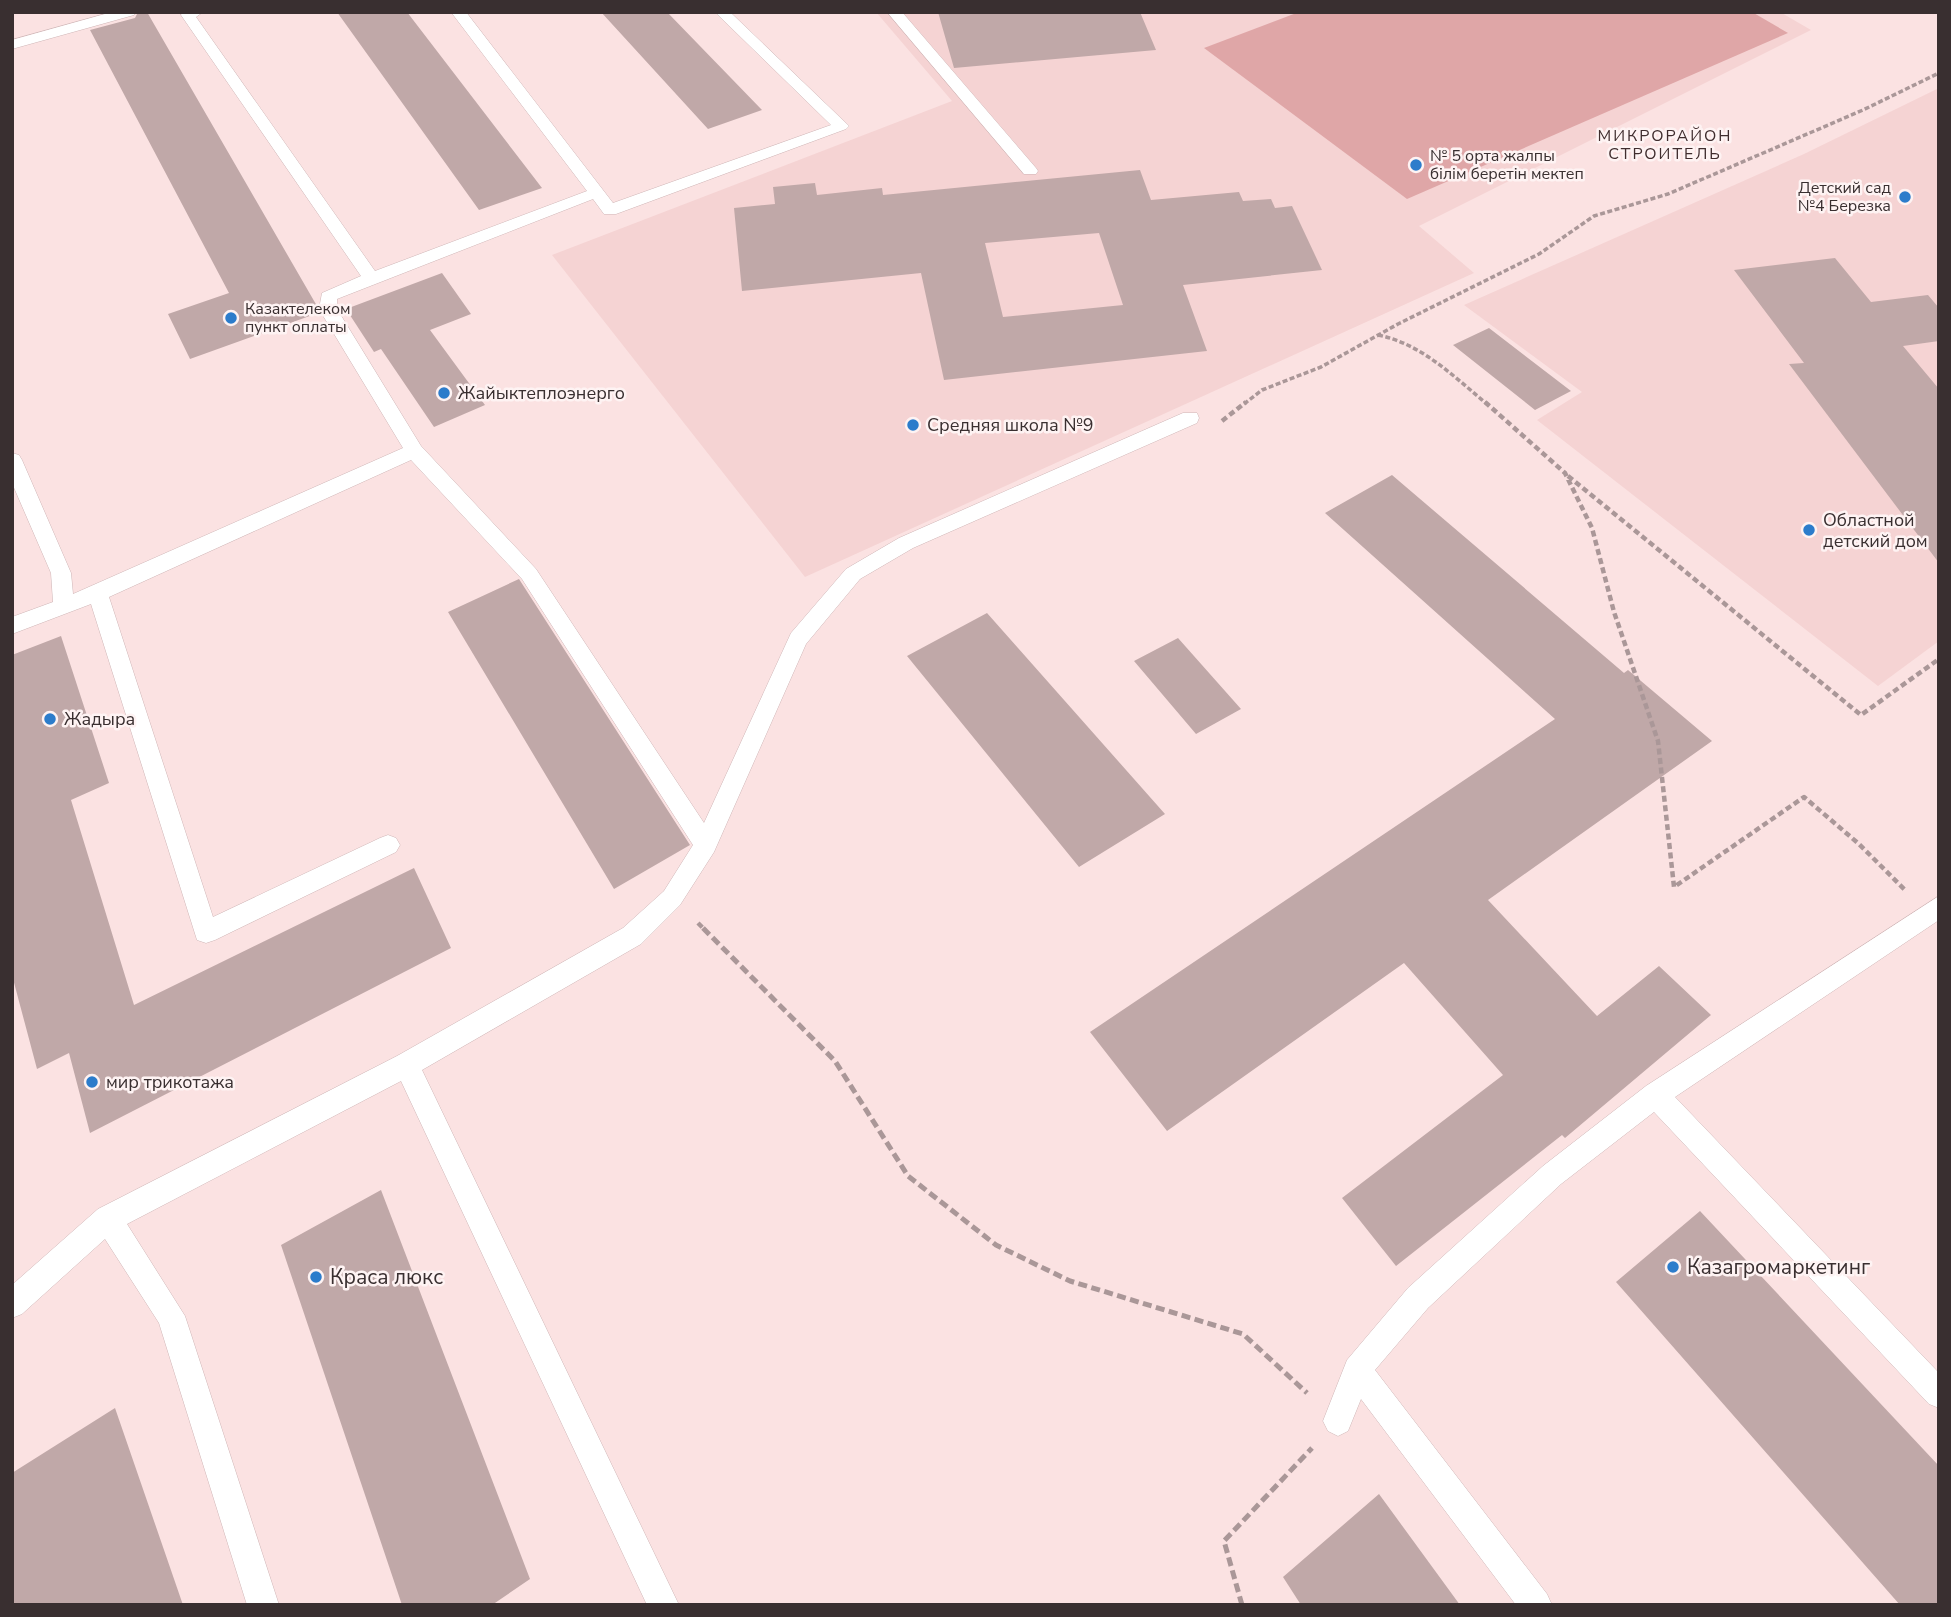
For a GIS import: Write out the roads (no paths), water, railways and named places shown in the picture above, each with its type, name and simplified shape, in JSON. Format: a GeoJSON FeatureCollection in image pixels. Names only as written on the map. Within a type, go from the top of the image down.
{"type":"FeatureCollection","features":[{"type":"Feature","properties":{"kind":"lane"},"geometry":{"type":"LineString","coordinates":[[12,44],[129,12]]}},
{"type":"Feature","properties":{"kind":"lane"},"geometry":{"type":"LineString","coordinates":[[196,12],[188,15],[371,278]]}},
{"type":"Feature","properties":{"kind":"lane"},"geometry":{"type":"LineString","coordinates":[[458,12],[610,210],[841,126],[722,12]]}},
{"type":"Feature","properties":{"kind":"lane"},"geometry":{"type":"LineString","coordinates":[[894,12],[1030,172]]}},
{"type":"Feature","properties":{"kind":"lane"},"geometry":{"type":"LineString","coordinates":[[595,193],[340,289],[328,297],[328,309],[414,452],[529,574],[706,845]]}},
{"type":"Feature","properties":{"kind":"lane"},"geometry":{"type":"LineString","coordinates":[[12,1304],[108,1219],[406,1065],[632,936],[672,898],[706,845],[798,639],[853,574],[906,544],[1190,418]]}},
{"type":"Feature","properties":{"kind":"lane"},"geometry":{"type":"LineString","coordinates":[[12,626],[98,593],[414,452]]}},
{"type":"Feature","properties":{"kind":"lane"},"geometry":{"type":"LineString","coordinates":[[12,460],[61,573],[64,606]]}},
{"type":"Feature","properties":{"kind":"lane"},"geometry":{"type":"LineString","coordinates":[[98,593],[206,932],[388,845]]}},
{"type":"Feature","properties":{"kind":"lane"},"geometry":{"type":"LineString","coordinates":[[1338,1421],[1357,1370],[1418,1298],[1552,1175],[1656,1095],[1933,909]]}},
{"type":"Feature","properties":{"kind":"lane"},"geometry":{"type":"LineString","coordinates":[[406,1065],[663,1605]]}},
{"type":"Feature","properties":{"kind":"lane"},"geometry":{"type":"LineString","coordinates":[[1656,1095],[1939,1394]]}},
{"type":"Feature","properties":{"kind":"lane"},"geometry":{"type":"LineString","coordinates":[[108,1219],[171,1316],[263,1605]]}},
{"type":"Feature","properties":{"kind":"lane"},"geometry":{"type":"LineString","coordinates":[[1357,1370],[1536,1605]]}},
{"type":"Feature","properties":{"kind":"place","name":"№ 5 орта жалпы білім беретін мектеп"},"geometry":{"type":"Point","coordinates":[1416,165]}},
{"type":"Feature","properties":{"kind":"place","name":"Детский сад №4 Березка"},"geometry":{"type":"Point","coordinates":[1905,197]}},
{"type":"Feature","properties":{"kind":"place","name":"Казактелеком пункт оплаты"},"geometry":{"type":"Point","coordinates":[231,318]}},
{"type":"Feature","properties":{"kind":"place","name":"Жайыктеплоэнерго"},"geometry":{"type":"Point","coordinates":[444,393]}},
{"type":"Feature","properties":{"kind":"place","name":"Средняя школа №9"},"geometry":{"type":"Point","coordinates":[913,425]}},
{"type":"Feature","properties":{"kind":"place","name":"Областной детский дом"},"geometry":{"type":"Point","coordinates":[1809,530]}},
{"type":"Feature","properties":{"kind":"place","name":"Жадыра"},"geometry":{"type":"Point","coordinates":[50,719]}},
{"type":"Feature","properties":{"kind":"place","name":"мир трикотажа"},"geometry":{"type":"Point","coordinates":[92,1082]}},
{"type":"Feature","properties":{"kind":"place","name":"Казагромаркетинг"},"geometry":{"type":"Point","coordinates":[1673,1267]}},
{"type":"Feature","properties":{"kind":"place","name":"Краса люкс"},"geometry":{"type":"Point","coordinates":[316,1277]}},
{"type":"Feature","properties":{"kind":"district","name":"МИКРОРАЙОН СТРОИТЕЛЬ"},"geometry":{"type":"Point","coordinates":[1665,145]}}]}
